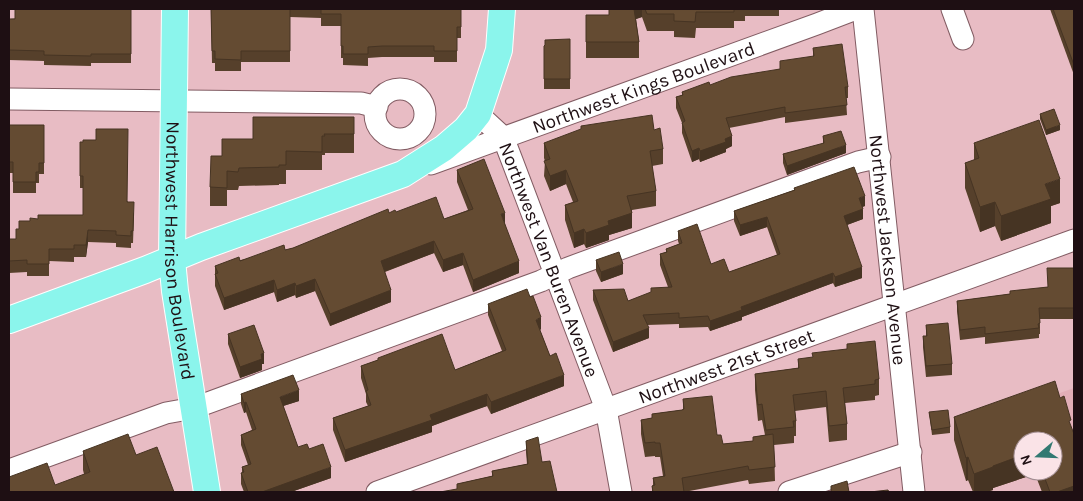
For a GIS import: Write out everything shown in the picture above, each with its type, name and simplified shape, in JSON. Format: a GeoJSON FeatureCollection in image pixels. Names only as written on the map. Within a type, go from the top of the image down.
{"type":"FeatureCollection","features":[{"type":"Feature","properties":{"kind":"main road","name":"Northwest Harrison Boulevard"},"geometry":{"type":"LineString","coordinates":[[175,9],[172,260],[207,492]]}},
{"type":"Feature","properties":{"kind":"main road"},"geometry":{"type":"LineString","coordinates":[[478,114],[499,50],[502,9]]}},
{"type":"Feature","properties":{"kind":"main road","name":"Northwest Kings Boulevard"},"geometry":{"type":"LineString","coordinates":[[9,320],[172,260],[201,247],[403,174],[444,148],[466,129],[478,114]]}},
{"type":"Feature","properties":{"kind":"street","name":"Northwest Kings Boulevard"},"geometry":{"type":"LineString","coordinates":[[403,174],[818,16],[856,9]]}},
{"type":"Feature","properties":{"kind":"street","name":"Northwest Jackson Avenue"},"geometry":{"type":"LineString","coordinates":[[863,9],[914,492]]}},
{"type":"Feature","properties":{"kind":"street"},"geometry":{"type":"LineString","coordinates":[[952,9],[963,39]]}},
{"type":"Feature","properties":{"kind":"street"},"geometry":{"type":"LineString","coordinates":[[9,99],[361,102],[377,107]]}},
{"type":"Feature","properties":{"kind":"street","name":"Northwest Van Buren Avenue"},"geometry":{"type":"LineString","coordinates":[[478,114],[503,137],[555,274],[606,409],[621,492]]}},
{"type":"Feature","properties":{"kind":"street"},"geometry":{"type":"LineString","coordinates":[[9,470],[166,413],[194,408],[830,172],[858,162],[880,157]]}},
{"type":"Feature","properties":{"kind":"street","name":"Northwest 21st Street"},"geometry":{"type":"LineString","coordinates":[[377,492],[1074,240]]}},
{"type":"Feature","properties":{"kind":"street"},"geometry":{"type":"LineString","coordinates":[[789,492],[910,452]]}},
{"type":"Feature","properties":{"kind":"shaded area"},"geometry":{"type":"Polygon","coordinates":[[[1074,388],[1074,441],[1057,394],[1074,388]]]}},
{"type":"Feature","properties":{"kind":"building"},"geometry":{"type":"Polygon","coordinates":[[[15,9],[131,9],[131,54],[91,54],[91,56],[44,55],[44,51],[9,50],[9,19],[15,19],[15,9]]]}},
{"type":"Feature","properties":{"kind":"building"},"geometry":{"type":"Polygon","coordinates":[[[211,9],[290,9],[290,51],[241,51],[241,60],[215,59],[215,51],[212,51],[211,9]]]}},
{"type":"Feature","properties":{"kind":"building"},"geometry":{"type":"Polygon","coordinates":[[[321,9],[461,9],[461,27],[457,27],[457,51],[434,51],[434,46],[382,46],[368,47],[368,54],[343,54],[343,46],[341,46],[341,14],[321,14],[321,9]]]}},
{"type":"Feature","properties":{"kind":"building"},"geometry":{"type":"Polygon","coordinates":[[[609,9],[634,9],[639,42],[586,42],[586,15],[609,15],[609,9]]]}},
{"type":"Feature","properties":{"kind":"building"},"geometry":{"type":"Polygon","coordinates":[[[645,9],[734,9],[734,12],[696,12],[695,22],[674,21],[674,14],[647,14],[645,9]]]}},
{"type":"Feature","properties":{"kind":"building"},"geometry":{"type":"Polygon","coordinates":[[[1053,9],[1074,9],[1074,65],[1053,9]]]}},
{"type":"Feature","properties":{"kind":"building"},"geometry":{"type":"Polygon","coordinates":[[[570,39],[570,79],[544,79],[545,40],[570,39]]]}},
{"type":"Feature","properties":{"kind":"building"},"geometry":{"type":"Polygon","coordinates":[[[842,44],[848,87],[845,87],[847,105],[785,113],[785,107],[726,118],[732,136],[725,139],[726,142],[700,151],[699,148],[692,151],[682,123],[685,121],[676,97],[683,95],[682,92],[709,82],[710,85],[731,77],[780,69],[780,61],[814,56],[813,48],[842,44]]]}},
{"type":"Feature","properties":{"kind":"building"},"geometry":{"type":"Polygon","coordinates":[[[1054,109],[1060,125],[1046,130],[1040,114],[1054,109]]]}},
{"type":"Feature","properties":{"kind":"building"},"geometry":{"type":"Polygon","coordinates":[[[652,115],[654,130],[660,128],[663,149],[650,151],[656,191],[627,196],[632,213],[608,221],[609,225],[586,233],[584,229],[574,233],[565,205],[578,201],[566,170],[550,176],[544,161],[550,159],[544,143],[581,129],[581,126],[652,115]]]}},
{"type":"Feature","properties":{"kind":"building"},"geometry":{"type":"Polygon","coordinates":[[[253,117],[354,117],[354,134],[324,134],[325,136],[322,136],[322,152],[286,151],[286,165],[279,165],[279,167],[239,168],[238,172],[227,171],[227,188],[210,187],[211,156],[222,156],[222,139],[253,139],[253,117]]]}},
{"type":"Feature","properties":{"kind":"building"},"geometry":{"type":"Polygon","coordinates":[[[1039,120],[1060,179],[1045,184],[1051,199],[1001,216],[995,202],[980,207],[965,163],[979,158],[974,143],[1039,120]]]}},
{"type":"Feature","properties":{"kind":"building"},"geometry":{"type":"Polygon","coordinates":[[[9,125],[44,125],[44,163],[39,163],[39,172],[36,172],[36,182],[13,182],[13,162],[9,162],[9,125]]]}},
{"type":"Feature","properties":{"kind":"building"},"geometry":{"type":"Polygon","coordinates":[[[96,129],[128,129],[127,202],[134,202],[133,231],[131,231],[131,236],[116,235],[116,231],[88,230],[86,245],[74,245],[74,249],[49,249],[49,264],[27,264],[27,260],[9,261],[9,239],[16,239],[16,229],[19,229],[19,221],[30,221],[30,218],[38,219],[38,215],[83,215],[83,176],[80,176],[80,142],[83,142],[83,140],[96,140],[96,129]]]}},
{"type":"Feature","properties":{"kind":"building"},"geometry":{"type":"Polygon","coordinates":[[[841,131],[846,145],[787,166],[783,154],[824,143],[823,136],[841,131]]]}},
{"type":"Feature","properties":{"kind":"building"},"geometry":{"type":"Polygon","coordinates":[[[484,159],[505,213],[501,214],[519,261],[473,280],[463,253],[443,260],[434,241],[381,261],[391,290],[330,314],[315,279],[296,286],[295,283],[277,290],[274,280],[224,298],[215,274],[218,273],[215,266],[239,257],[240,261],[284,245],[285,250],[293,248],[388,209],[389,213],[395,210],[396,212],[436,197],[444,219],[473,209],[457,170],[484,159]]]}},
{"type":"Feature","properties":{"kind":"building"},"geometry":{"type":"Polygon","coordinates":[[[854,167],[865,196],[859,198],[863,209],[844,216],[862,267],[835,277],[833,273],[741,307],[742,310],[710,321],[708,316],[679,318],[679,313],[643,315],[649,328],[613,342],[593,290],[624,289],[628,301],[651,292],[651,288],[672,287],[660,254],[667,252],[666,249],[682,243],[678,231],[697,224],[711,264],[724,259],[729,272],[780,254],[767,217],[740,225],[734,211],[854,167]]]}},
{"type":"Feature","properties":{"kind":"building"},"geometry":{"type":"Polygon","coordinates":[[[619,252],[623,264],[601,272],[596,260],[619,252]]]}},
{"type":"Feature","properties":{"kind":"building"},"geometry":{"type":"Polygon","coordinates":[[[1047,268],[1074,268],[1074,308],[1039,308],[1039,328],[985,334],[985,327],[960,330],[957,301],[1010,294],[1010,291],[1048,287],[1047,268]]]}},
{"type":"Feature","properties":{"kind":"building"},"geometry":{"type":"Polygon","coordinates":[[[527,289],[530,297],[533,296],[541,317],[536,320],[550,356],[556,353],[564,375],[491,402],[487,394],[430,415],[432,420],[345,450],[333,418],[371,405],[361,366],[442,334],[455,370],[506,350],[488,304],[527,289]]]}},
{"type":"Feature","properties":{"kind":"building"},"geometry":{"type":"Polygon","coordinates":[[[948,323],[952,364],[926,366],[923,336],[927,336],[926,325],[948,323]]]}},
{"type":"Feature","properties":{"kind":"building"},"geometry":{"type":"Polygon","coordinates":[[[254,325],[264,353],[261,354],[262,359],[240,367],[228,334],[254,325]]]}},
{"type":"Feature","properties":{"kind":"building"},"geometry":{"type":"Polygon","coordinates":[[[875,341],[879,379],[875,380],[875,384],[843,388],[847,424],[829,426],[826,391],[793,395],[796,421],[793,421],[794,427],[766,430],[762,404],[758,405],[755,374],[799,368],[798,359],[813,357],[812,353],[847,349],[847,344],[875,341]]]}},
{"type":"Feature","properties":{"kind":"building"},"geometry":{"type":"Polygon","coordinates":[[[293,375],[299,390],[280,397],[298,447],[307,444],[309,449],[323,444],[331,467],[262,492],[248,492],[241,473],[244,472],[242,467],[251,464],[241,435],[256,429],[241,394],[293,375]]]}},
{"type":"Feature","properties":{"kind":"building"},"geometry":{"type":"Polygon","coordinates":[[[1055,381],[1060,398],[1064,396],[1071,420],[1069,421],[1074,434],[1074,486],[1057,492],[1050,492],[1046,481],[1063,481],[1063,431],[1013,431],[1013,459],[974,474],[968,457],[966,458],[954,417],[1055,381]]]}},
{"type":"Feature","properties":{"kind":"building"},"geometry":{"type":"Polygon","coordinates":[[[712,396],[717,435],[721,435],[723,444],[753,441],[753,437],[773,434],[775,467],[749,470],[748,466],[682,478],[684,492],[653,492],[652,486],[655,485],[653,478],[665,476],[660,443],[645,443],[641,420],[652,418],[652,414],[684,409],[683,399],[712,396]]]}},
{"type":"Feature","properties":{"kind":"building"},"geometry":{"type":"Polygon","coordinates":[[[948,410],[950,427],[932,430],[929,412],[948,410]]]}},
{"type":"Feature","properties":{"kind":"building"},"geometry":{"type":"Polygon","coordinates":[[[128,434],[136,455],[157,447],[174,492],[9,492],[9,477],[47,463],[55,485],[90,472],[83,451],[128,434]]]}},
{"type":"Feature","properties":{"kind":"building"},"geometry":{"type":"Polygon","coordinates":[[[538,437],[542,462],[550,461],[557,492],[440,492],[457,489],[457,484],[493,476],[492,471],[528,464],[526,441],[538,437]]]}},
{"type":"Feature","properties":{"kind":"building"},"geometry":{"type":"Polygon","coordinates":[[[847,481],[849,492],[831,492],[831,486],[847,481]]]}},
{"type":"Feature","properties":{"kind":"building"},"geometry":{"type":"Polygon","coordinates":[[[888,490],[889,492],[870,492],[888,490]]]}}]}
